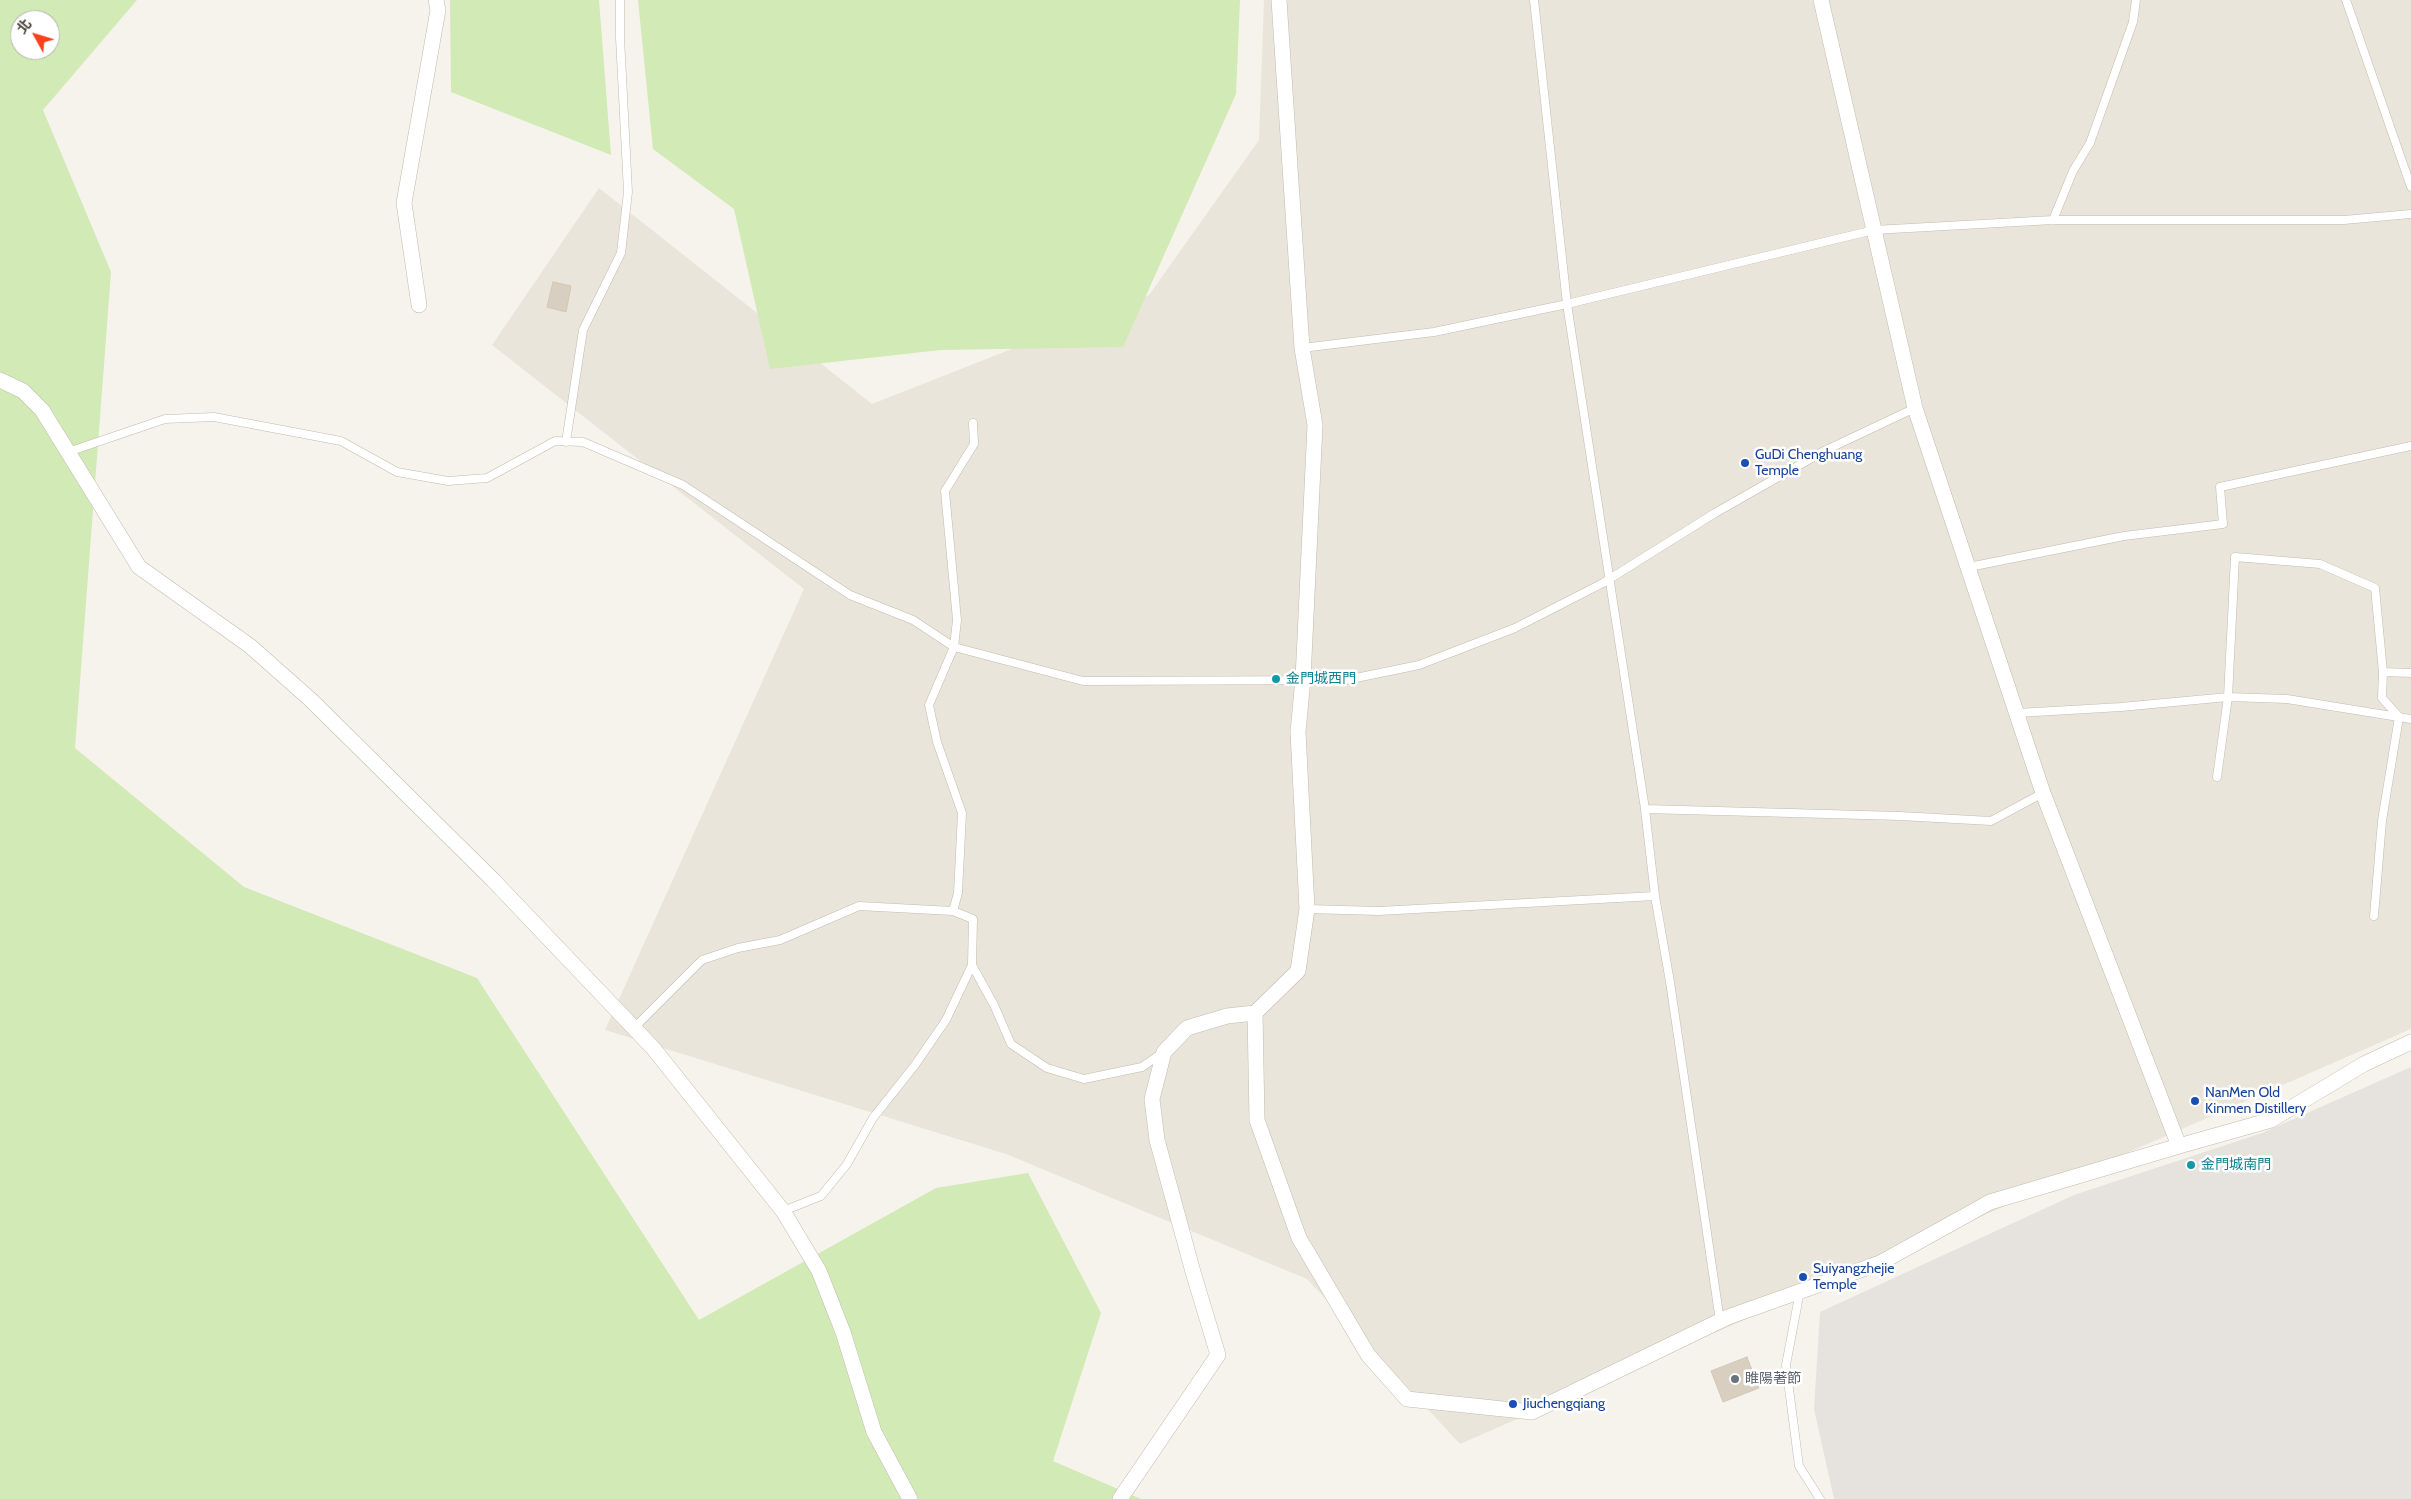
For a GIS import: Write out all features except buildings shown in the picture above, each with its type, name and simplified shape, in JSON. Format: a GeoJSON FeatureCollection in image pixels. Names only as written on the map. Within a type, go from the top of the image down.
{"type":"FeatureCollection","features":[{"type":"Feature","properties":{"kind":"street"},"geometry":{"type":"LineString","coordinates":[[419,306],[404,204],[438,10],[436,0]]}},
{"type":"Feature","properties":{"kind":"street"},"geometry":{"type":"LineString","coordinates":[[1120,1499],[1218,1355],[1157,1140],[1152,1099],[1164,1052],[1187,1028],[1227,1016],[1254,1013],[1298,971],[1307,909],[1298,732],[1303,679],[1315,425],[1302,348],[1279,0]]}},
{"type":"Feature","properties":{"kind":"street"},"geometry":{"type":"LineString","coordinates":[[1821,0],[1915,408],[2018,713],[2043,793],[2179,1146]]}},
{"type":"Feature","properties":{"kind":"street"},"geometry":{"type":"LineString","coordinates":[[0,380],[23,392],[42,410],[139,567],[250,646],[311,700],[493,880],[653,1048],[784,1210],[820,1271],[843,1332],[874,1432],[910,1499]]}},
{"type":"Feature","properties":{"kind":"street"},"geometry":{"type":"LineString","coordinates":[[1254,1013],[1257,1120],[1299,1238],[1368,1354],[1407,1399],[1532,1412],[1720,1320],[1880,1263],[1990,1202],[2271,1120],[2364,1064],[2411,1042]]}},
{"type":"Feature","properties":{"kind":"lane"},"geometry":{"type":"LineString","coordinates":[[566,442],[583,330],[621,253],[628,192],[620,38],[620,0]]}},
{"type":"Feature","properties":{"kind":"lane"},"geometry":{"type":"LineString","coordinates":[[1534,0],[1568,304],[1608,579],[1645,809],[1655,896],[1670,982],[1720,1320]]}},
{"type":"Feature","properties":{"kind":"lane"},"geometry":{"type":"LineString","coordinates":[[2053,220],[2073,171],[2090,143],[2133,22],[2136,0]]}},
{"type":"Feature","properties":{"kind":"lane"},"geometry":{"type":"LineString","coordinates":[[2346,0],[2411,187]]}},
{"type":"Feature","properties":{"kind":"lane"},"geometry":{"type":"LineString","coordinates":[[1302,348],[1434,332],[1568,304],[1874,230],[2053,220],[2344,220],[2411,214]]}},
{"type":"Feature","properties":{"kind":"lane"},"geometry":{"type":"LineString","coordinates":[[68,452],[165,420],[214,417],[342,441],[397,472],[448,481],[487,478],[555,441],[583,442],[684,484],[850,595],[913,620],[954,647],[1083,681],[1346,680],[1419,665],[1515,628],[1608,579],[1715,513],[1824,451],[1915,408]]}},
{"type":"Feature","properties":{"kind":"lane"},"geometry":{"type":"LineString","coordinates":[[953,912],[958,893],[962,813],[937,742],[929,705],[954,647],[957,620],[944,491],[974,444],[973,423]]}},
{"type":"Feature","properties":{"kind":"lane"},"geometry":{"type":"LineString","coordinates":[[1969,567],[2124,536],[2223,524],[2220,488],[2411,446]]}},
{"type":"Feature","properties":{"kind":"lane"},"geometry":{"type":"LineString","coordinates":[[2217,777],[2228,697],[2235,557],[2320,564],[2375,588],[2383,672],[2382,698],[2399,717]]}},
{"type":"Feature","properties":{"kind":"lane"},"geometry":{"type":"LineString","coordinates":[[2383,672],[2411,673]]}},
{"type":"Feature","properties":{"kind":"lane"},"geometry":{"type":"LineString","coordinates":[[2018,713],[2121,707],[2228,697],[2286,699],[2411,719]]}},
{"type":"Feature","properties":{"kind":"lane"},"geometry":{"type":"LineString","coordinates":[[2374,916],[2382,821],[2399,717]]}},
{"type":"Feature","properties":{"kind":"lane"},"geometry":{"type":"LineString","coordinates":[[1645,809],[1900,816],[1990,821],[2043,793]]}},
{"type":"Feature","properties":{"kind":"lane"},"geometry":{"type":"LineString","coordinates":[[1307,909],[1379,911],[1655,896]]}},
{"type":"Feature","properties":{"kind":"lane"},"geometry":{"type":"LineString","coordinates":[[634,1028],[702,960],[738,948],[780,940],[859,906],[953,912],[972,919],[972,965],[946,1020],[915,1065],[873,1118],[847,1164],[821,1196],[784,1210]]}},
{"type":"Feature","properties":{"kind":"lane"},"geometry":{"type":"LineString","coordinates":[[972,965],[994,1005],[1011,1044],[1047,1068],[1084,1079],[1142,1067],[1164,1052]]}},
{"type":"Feature","properties":{"kind":"lane"},"geometry":{"type":"LineString","coordinates":[[1800,1291],[1786,1365],[1799,1466],[1820,1499]]}},
{"type":"Feature","properties":{"kind":"shaded area"},"geometry":{"type":"Polygon","coordinates":[[[1264,0],[2411,0],[2411,1029],[1460,1444],[1307,1279],[1006,1154],[605,1030],[804,589],[492,345],[599,188],[872,404],[1149,295],[1259,140],[1264,0]]]}},
{"type":"Feature","properties":{"kind":"shaded area"},"geometry":{"type":"Polygon","coordinates":[[[2411,1067],[2411,1499],[1834,1499],[1814,1409],[1820,1312],[2074,1195],[2262,1133],[2411,1067]]]}},
{"type":"Feature","properties":{"kind":"green space"},"geometry":{"type":"Polygon","coordinates":[[[0,0],[137,0],[43,110],[111,272],[75,748],[244,887],[477,978],[699,1320],[936,1188],[1028,1173],[1101,1313],[1053,1461],[1141,1499],[0,1499],[0,0]]]}},
{"type":"Feature","properties":{"kind":"green space"},"geometry":{"type":"Polygon","coordinates":[[[450,0],[599,0],[611,155],[451,92],[450,0]]]}},
{"type":"Feature","properties":{"kind":"green space"},"geometry":{"type":"Polygon","coordinates":[[[638,0],[1240,0],[1236,94],[1123,347],[941,350],[770,369],[734,209],[653,149],[638,0]]]}},
{"type":"Feature","properties":{"kind":"place","name":"GuDi Chenghuang Temple"},"geometry":{"type":"Point","coordinates":[1745,463]}},
{"type":"Feature","properties":{"kind":"place","name":"金門城西門"},"geometry":{"type":"Point","coordinates":[1276,679]}},
{"type":"Feature","properties":{"kind":"place","name":"NanMen Old Kinmen Distillery"},"geometry":{"type":"Point","coordinates":[2195,1101]}},
{"type":"Feature","properties":{"kind":"place","name":"金門城南門"},"geometry":{"type":"Point","coordinates":[2191,1165]}},
{"type":"Feature","properties":{"kind":"place","name":"Suiyangzhejie Temple"},"geometry":{"type":"Point","coordinates":[1803,1277]}},
{"type":"Feature","properties":{"kind":"place","name":"睢陽著節"},"geometry":{"type":"Point","coordinates":[1735,1379]}},
{"type":"Feature","properties":{"kind":"place","name":"Jiuchengqiang"},"geometry":{"type":"Point","coordinates":[1513,1404]}}]}
